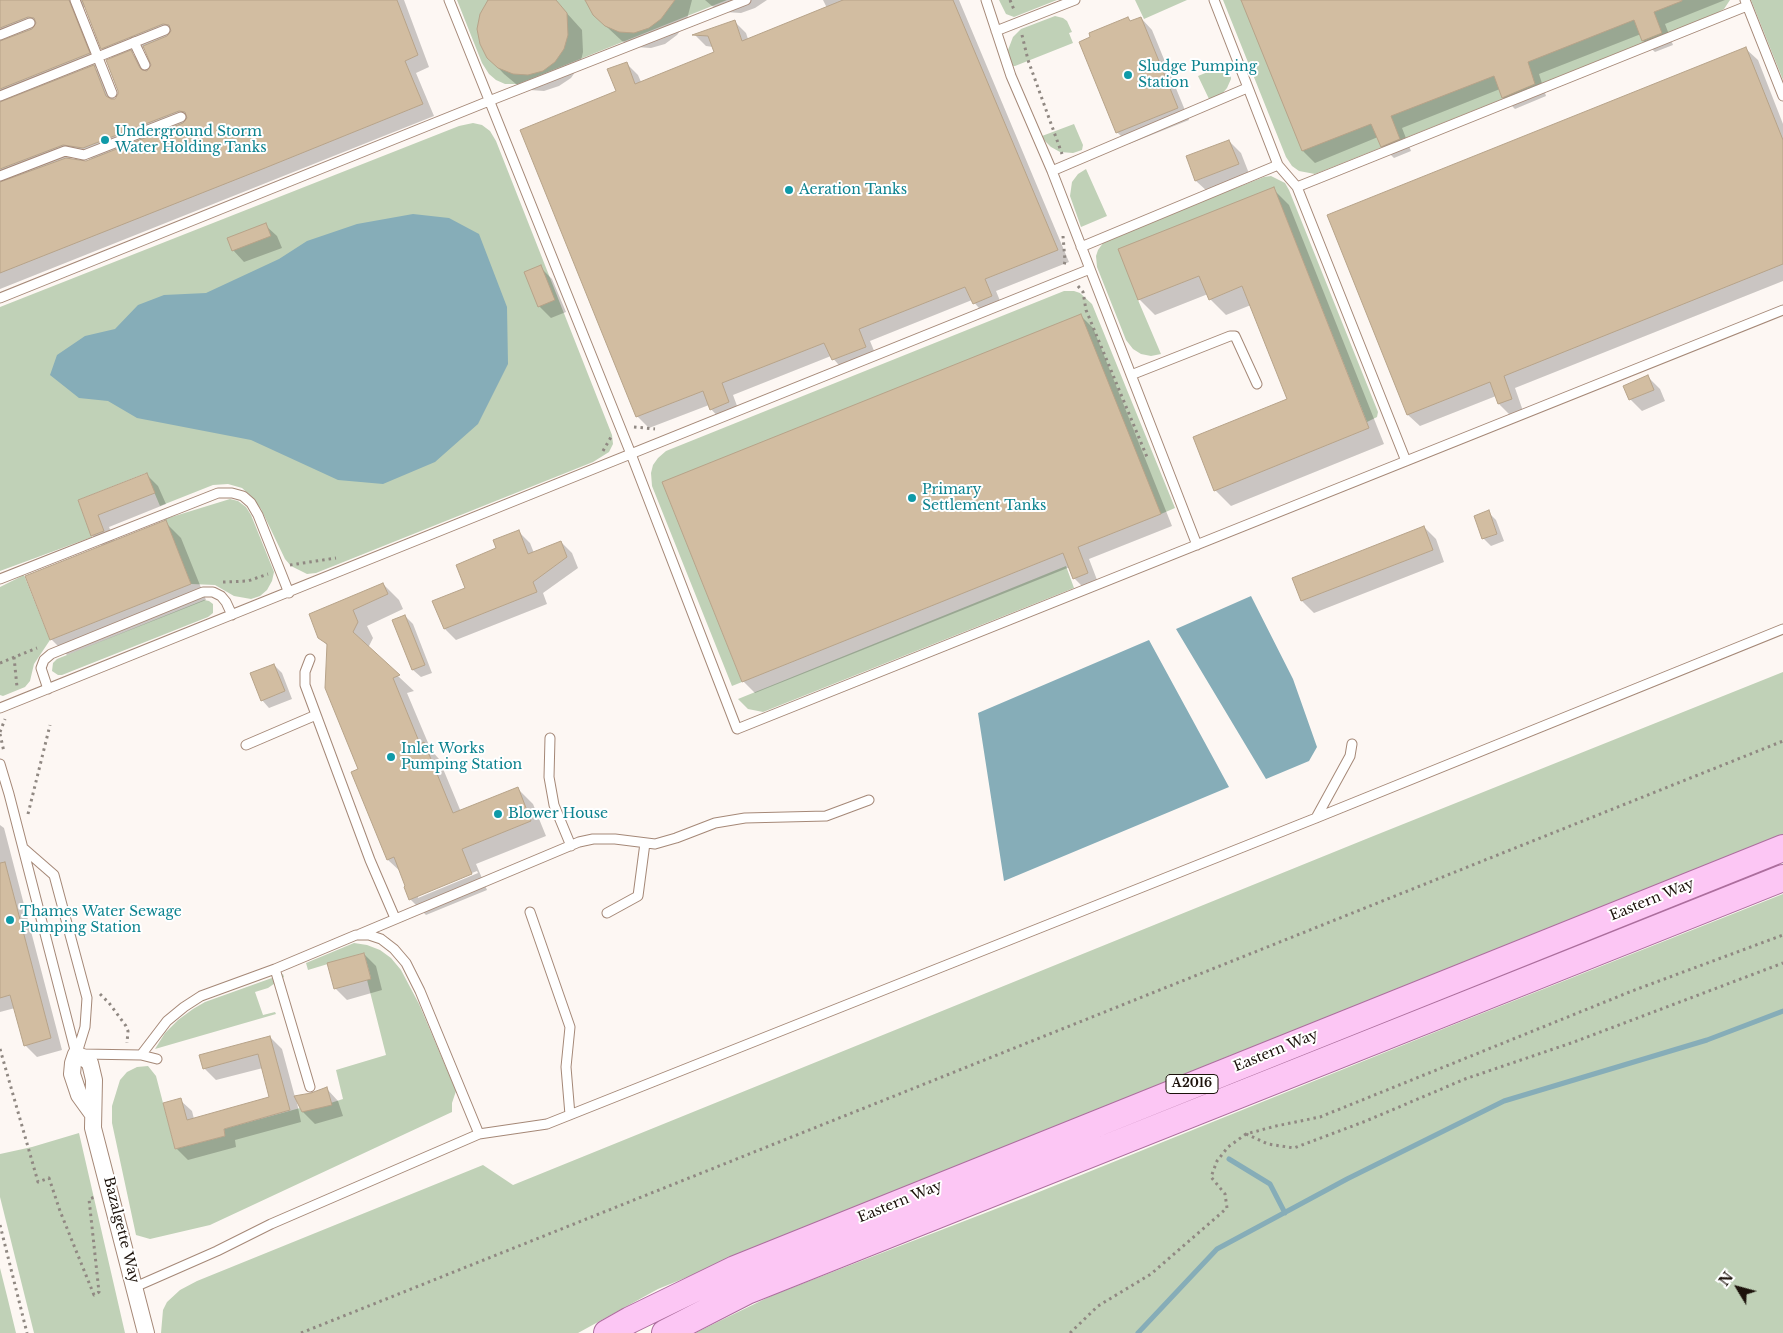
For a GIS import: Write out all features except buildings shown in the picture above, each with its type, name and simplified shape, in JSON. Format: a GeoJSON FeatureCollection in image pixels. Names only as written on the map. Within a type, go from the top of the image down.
{"type":"FeatureCollection","features":[{"type":"Feature","properties":{"kind":"main road","name":"Eastern Way"},"geometry":{"type":"LineString","coordinates":[[665,1333],[875,1226],[1783,848]]}},
{"type":"Feature","properties":{"kind":"main road","name":"Eastern Way"},"geometry":{"type":"LineString","coordinates":[[607,1333],[735,1269],[875,1226],[1783,878]]}},
{"type":"Feature","properties":{"kind":"street","name":"Bazalgette Way"},"geometry":{"type":"LineString","coordinates":[[76,1054],[72,1074],[79,1095],[93,1121],[111,1192],[114,1212],[146,1333]]}},
{"type":"Feature","properties":{"kind":"lane"},"geometry":{"type":"LineString","coordinates":[[75,0],[112,93]]}},
{"type":"Feature","properties":{"kind":"lane"},"geometry":{"type":"LineString","coordinates":[[448,0],[622,431],[737,729],[1783,310]]}},
{"type":"Feature","properties":{"kind":"lane"},"geometry":{"type":"LineString","coordinates":[[0,298],[489,101],[746,0]]}},
{"type":"Feature","properties":{"kind":"lane"},"geometry":{"type":"LineString","coordinates":[[986,0],[1010,76],[1052,172],[1197,545]]}},
{"type":"Feature","properties":{"kind":"lane"},"geometry":{"type":"LineString","coordinates":[[996,32],[1075,0]]}},
{"type":"Feature","properties":{"kind":"lane"},"geometry":{"type":"LineString","coordinates":[[1214,0],[1278,165],[1298,187],[1406,461]]}},
{"type":"Feature","properties":{"kind":"lane"},"geometry":{"type":"LineString","coordinates":[[1298,187],[1746,3],[1783,96]]}},
{"type":"Feature","properties":{"kind":"lane"},"geometry":{"type":"LineString","coordinates":[[0,35],[30,23]]}},
{"type":"Feature","properties":{"kind":"lane"},"geometry":{"type":"LineString","coordinates":[[0,96],[165,30]]}},
{"type":"Feature","properties":{"kind":"lane"},"geometry":{"type":"LineString","coordinates":[[134,42],[144,65]]}},
{"type":"Feature","properties":{"kind":"lane"},"geometry":{"type":"LineString","coordinates":[[1052,172],[1248,88]]}},
{"type":"Feature","properties":{"kind":"lane"},"geometry":{"type":"LineString","coordinates":[[0,176],[65,151],[84,155],[181,116]]}},
{"type":"Feature","properties":{"kind":"lane"},"geometry":{"type":"LineString","coordinates":[[1081,247],[1278,165]]}},
{"type":"Feature","properties":{"kind":"lane"},"geometry":{"type":"LineString","coordinates":[[0,708],[1090,269]]}},
{"type":"Feature","properties":{"kind":"lane"},"geometry":{"type":"LineString","coordinates":[[1131,375],[1230,336],[1235,336],[1257,384]]}},
{"type":"Feature","properties":{"kind":"lane"},"geometry":{"type":"LineString","coordinates":[[0,579],[218,493],[232,492],[242,496],[251,503],[258,515],[288,593]]}},
{"type":"Feature","properties":{"kind":"lane"},"geometry":{"type":"LineString","coordinates":[[48,690],[41,668],[44,660],[51,654],[203,592],[213,592],[221,596],[232,615]]}},
{"type":"Feature","properties":{"kind":"lane"},"geometry":{"type":"LineString","coordinates":[[135,1287],[271,1224],[479,1134],[547,1124],[1316,818],[1783,629]]}},
{"type":"Feature","properties":{"kind":"lane"},"geometry":{"type":"LineString","coordinates":[[310,658],[305,672],[305,684],[370,860],[395,918]]}},
{"type":"Feature","properties":{"kind":"lane"},"geometry":{"type":"LineString","coordinates":[[246,745],[316,715]]}},
{"type":"Feature","properties":{"kind":"lane"},"geometry":{"type":"LineString","coordinates":[[550,738],[549,778],[554,805],[571,846]]}},
{"type":"Feature","properties":{"kind":"lane"},"geometry":{"type":"LineString","coordinates":[[1316,818],[1350,756],[1352,744]]}},
{"type":"Feature","properties":{"kind":"lane"},"geometry":{"type":"LineString","coordinates":[[0,764],[76,1054]]}},
{"type":"Feature","properties":{"kind":"lane"},"geometry":{"type":"LineString","coordinates":[[0,798],[9,794]]}},
{"type":"Feature","properties":{"kind":"lane"},"geometry":{"type":"LineString","coordinates":[[141,1056],[167,1021],[201,996],[275,969],[395,918],[406,916],[579,842],[616,839],[655,844],[715,823],[745,818],[826,816],[869,800]]}},
{"type":"Feature","properties":{"kind":"lane"},"geometry":{"type":"LineString","coordinates":[[607,913],[638,896],[645,843]]}},
{"type":"Feature","properties":{"kind":"lane"},"geometry":{"type":"LineString","coordinates":[[23,848],[54,875],[87,998],[85,1027],[76,1054]]}},
{"type":"Feature","properties":{"kind":"lane"},"geometry":{"type":"LineString","coordinates":[[530,912],[570,1027],[566,1067],[570,1115]]}},
{"type":"Feature","properties":{"kind":"lane"},"geometry":{"type":"LineString","coordinates":[[356,935],[369,935],[381,939],[394,949],[406,963],[420,991],[479,1134]]}},
{"type":"Feature","properties":{"kind":"lane"},"geometry":{"type":"LineString","coordinates":[[275,969],[310,1087]]}},
{"type":"Feature","properties":{"kind":"lane"},"geometry":{"type":"LineString","coordinates":[[76,1054],[141,1056],[157,1059]]}},
{"type":"Feature","properties":{"kind":"path"},"geometry":{"type":"LineString","coordinates":[[1010,0],[1028,60],[1066,166]]}},
{"type":"Feature","properties":{"kind":"path"},"geometry":{"type":"LineString","coordinates":[[1060,271],[1066,261],[1062,237],[1073,226]]}},
{"type":"Feature","properties":{"kind":"path"},"geometry":{"type":"LineString","coordinates":[[1086,299],[1086,310],[1150,465]]}},
{"type":"Feature","properties":{"kind":"path"},"geometry":{"type":"LineString","coordinates":[[600,454],[606,448],[611,435],[633,427],[663,430]]}},
{"type":"Feature","properties":{"kind":"path"},"geometry":{"type":"LineString","coordinates":[[221,582],[248,581],[291,565],[338,557]]}},
{"type":"Feature","properties":{"kind":"path"},"geometry":{"type":"LineString","coordinates":[[0,663],[40,647]]}},
{"type":"Feature","properties":{"kind":"path"},"geometry":{"type":"LineString","coordinates":[[27,819],[50,725]]}},
{"type":"Feature","properties":{"kind":"path"},"geometry":{"type":"LineString","coordinates":[[301,1333],[1783,741]]}},
{"type":"Feature","properties":{"kind":"path"},"geometry":{"type":"LineString","coordinates":[[1070,1333],[1098,1306],[1151,1274],[1227,1208],[1225,1194],[1211,1177],[1216,1161],[1228,1147],[1246,1134],[1320,1117],[1632,991],[1783,935]]}},
{"type":"Feature","properties":{"kind":"path"},"geometry":{"type":"LineString","coordinates":[[1246,1134],[1268,1144],[1294,1148],[1366,1121],[1465,1079],[1574,1042],[1783,962]]}},
{"type":"Feature","properties":{"kind":"path"},"geometry":{"type":"LineString","coordinates":[[0,1049],[38,1182],[50,1178],[60,1211],[94,1295],[99,1292],[89,1199],[94,1198]]}},
{"type":"Feature","properties":{"kind":"path"},"geometry":{"type":"LineString","coordinates":[[0,1225],[27,1333]]}},
{"type":"Feature","properties":{"kind":"green space"},"geometry":{"type":"Polygon","coordinates":[[[457,0],[727,0],[518,84],[505,84],[489,74],[482,63],[457,0]]]}},
{"type":"Feature","properties":{"kind":"green space"},"geometry":{"type":"Polygon","coordinates":[[[999,0],[1057,0],[1014,17],[1006,14],[999,0]]]}},
{"type":"Feature","properties":{"kind":"green space"},"geometry":{"type":"Polygon","coordinates":[[[1135,0],[1187,0],[1144,19],[1135,0]]]}},
{"type":"Feature","properties":{"kind":"green space"},"geometry":{"type":"Polygon","coordinates":[[[1223,0],[1730,0],[1724,9],[1715,14],[1315,174],[1299,171],[1292,166],[1286,157],[1223,0]]]}},
{"type":"Feature","properties":{"kind":"green space"},"geometry":{"type":"Polygon","coordinates":[[[1751,0],[1783,0],[1783,80],[1751,0]]]}},
{"type":"Feature","properties":{"kind":"green space"},"geometry":{"type":"Polygon","coordinates":[[[1055,16],[1067,21],[1072,32],[1069,33],[1073,43],[1012,66],[1008,58],[1008,50],[1013,37],[1021,29],[1055,16]]]}},
{"type":"Feature","properties":{"kind":"green space"},"geometry":{"type":"Polygon","coordinates":[[[1230,63],[1231,79],[1227,88],[1222,94],[1209,99],[1198,76],[1230,63]]]}},
{"type":"Feature","properties":{"kind":"green space"},"geometry":{"type":"Polygon","coordinates":[[[473,123],[482,125],[490,131],[496,141],[612,435],[613,444],[609,452],[593,462],[316,573],[307,574],[291,566],[285,559],[261,509],[242,488],[228,484],[213,485],[160,506],[146,473],[78,500],[92,537],[0,571],[0,307],[459,126],[473,123]]]}},
{"type":"Feature","properties":{"kind":"green space"},"geometry":{"type":"Polygon","coordinates":[[[1074,124],[1083,145],[1082,150],[1073,153],[1060,152],[1051,147],[1042,136],[1074,124]]]}},
{"type":"Feature","properties":{"kind":"green space"},"geometry":{"type":"Polygon","coordinates":[[[1086,169],[1107,216],[1081,227],[1070,196],[1072,182],[1078,174],[1086,169]]]}},
{"type":"Feature","properties":{"kind":"green space"},"geometry":{"type":"Polygon","coordinates":[[[1271,176],[1285,183],[1289,190],[1378,412],[1377,417],[1367,422],[1274,188],[1138,300],[1161,354],[1151,356],[1141,354],[1133,349],[1126,340],[1097,267],[1096,256],[1106,239],[1264,177],[1271,176]]]}},
{"type":"Feature","properties":{"kind":"green space"},"geometry":{"type":"Polygon","coordinates":[[[1064,291],[1080,293],[1092,304],[1175,508],[1161,514],[663,483],[742,682],[732,686],[652,486],[651,473],[653,465],[658,458],[666,451],[1064,291]]]}},
{"type":"Feature","properties":{"kind":"green space"},"geometry":{"type":"Polygon","coordinates":[[[230,499],[238,501],[246,507],[251,515],[274,572],[267,590],[260,596],[251,599],[234,596],[215,585],[191,584],[165,519],[230,499]]]}},
{"type":"Feature","properties":{"kind":"green space"},"geometry":{"type":"Polygon","coordinates":[[[1066,566],[1074,588],[763,712],[748,709],[738,699],[1066,566]]]}},
{"type":"Feature","properties":{"kind":"green space"},"geometry":{"type":"Polygon","coordinates":[[[24,575],[50,640],[34,664],[30,681],[25,687],[3,696],[0,695],[0,587],[24,575]]]}},
{"type":"Feature","properties":{"kind":"green space"},"geometry":{"type":"Polygon","coordinates":[[[204,600],[213,604],[213,613],[208,617],[62,675],[52,671],[53,663],[57,659],[204,600]]]}},
{"type":"Feature","properties":{"kind":"green space"},"geometry":{"type":"Polygon","coordinates":[[[1783,672],[1783,836],[1224,1058],[658,1289],[578,1333],[161,1333],[163,1310],[167,1302],[180,1290],[197,1281],[483,1165],[513,1185],[1783,672]]]}},
{"type":"Feature","properties":{"kind":"green space"},"geometry":{"type":"Polygon","coordinates":[[[1783,894],[1783,1333],[695,1333],[773,1295],[1024,1198],[1783,894]]]}},
{"type":"Feature","properties":{"kind":"green space"},"geometry":{"type":"Polygon","coordinates":[[[354,943],[380,950],[391,958],[401,970],[419,1004],[456,1091],[452,1103],[452,1112],[210,1225],[150,1239],[136,1235],[112,1123],[112,1106],[120,1080],[127,1072],[137,1067],[148,1066],[156,1076],[175,1149],[225,1136],[224,1129],[300,1108],[302,1112],[343,1099],[336,1070],[386,1055],[367,980],[371,978],[364,953],[308,970],[306,963],[354,943]]]}},
{"type":"Feature","properties":{"kind":"green space"},"geometry":{"type":"Polygon","coordinates":[[[283,974],[284,977],[268,988],[255,992],[263,1015],[275,1012],[276,1014],[155,1049],[165,1033],[193,1009],[205,1002],[283,974]]]}},
{"type":"Feature","properties":{"kind":"green space"},"geometry":{"type":"Polygon","coordinates":[[[79,1133],[125,1333],[34,1333],[0,1197],[0,1154],[79,1133]]]}},
{"type":"Feature","properties":{"kind":"green space"},"geometry":{"type":"Polygon","coordinates":[[[0,1268],[8,1300],[16,1333],[0,1333],[0,1268]]]}},
{"type":"Feature","properties":{"kind":"water"},"geometry":{"type":"Polygon","coordinates":[[[413,214],[449,218],[479,234],[507,307],[508,364],[478,424],[435,462],[383,484],[338,480],[251,440],[137,418],[108,401],[79,398],[50,375],[57,355],[85,336],[115,329],[138,305],[164,295],[206,293],[279,259],[307,241],[357,224],[413,214]]]}},
{"type":"Feature","properties":{"kind":"water"},"geometry":{"type":"Polygon","coordinates":[[[1251,596],[1293,679],[1317,747],[1309,761],[1266,779],[1176,629],[1251,596]]]}},
{"type":"Feature","properties":{"kind":"water"},"geometry":{"type":"Polygon","coordinates":[[[1149,640],[1229,787],[1004,881],[978,713],[1149,640]]]}},
{"type":"Feature","properties":{"kind":"waterway"},"geometry":{"type":"LineString","coordinates":[[1138,1333],[1217,1249],[1347,1179],[1504,1101],[1707,1040],[1783,1011]]}},
{"type":"Feature","properties":{"kind":"waterway"},"geometry":{"type":"LineString","coordinates":[[1229,1159],[1270,1184],[1285,1213]]}},
{"type":"Feature","properties":{"kind":"place","name":"Sludge Pumping Station"},"geometry":{"type":"Point","coordinates":[1128,75]}},
{"type":"Feature","properties":{"kind":"place","name":"Underground Storm Water Holding Tanks"},"geometry":{"type":"Point","coordinates":[105,140]}},
{"type":"Feature","properties":{"kind":"place","name":"Aeration Tanks"},"geometry":{"type":"Point","coordinates":[789,190]}},
{"type":"Feature","properties":{"kind":"place","name":"Primary Settlement Tanks"},"geometry":{"type":"Point","coordinates":[912,498]}},
{"type":"Feature","properties":{"kind":"place","name":"Inlet Works Pumping Station"},"geometry":{"type":"Point","coordinates":[391,757]}},
{"type":"Feature","properties":{"kind":"place","name":"Blower House"},"geometry":{"type":"Point","coordinates":[498,814]}},
{"type":"Feature","properties":{"kind":"place","name":"Thames Water Sewage Pumping Station"},"geometry":{"type":"Point","coordinates":[10,920]}}]}
